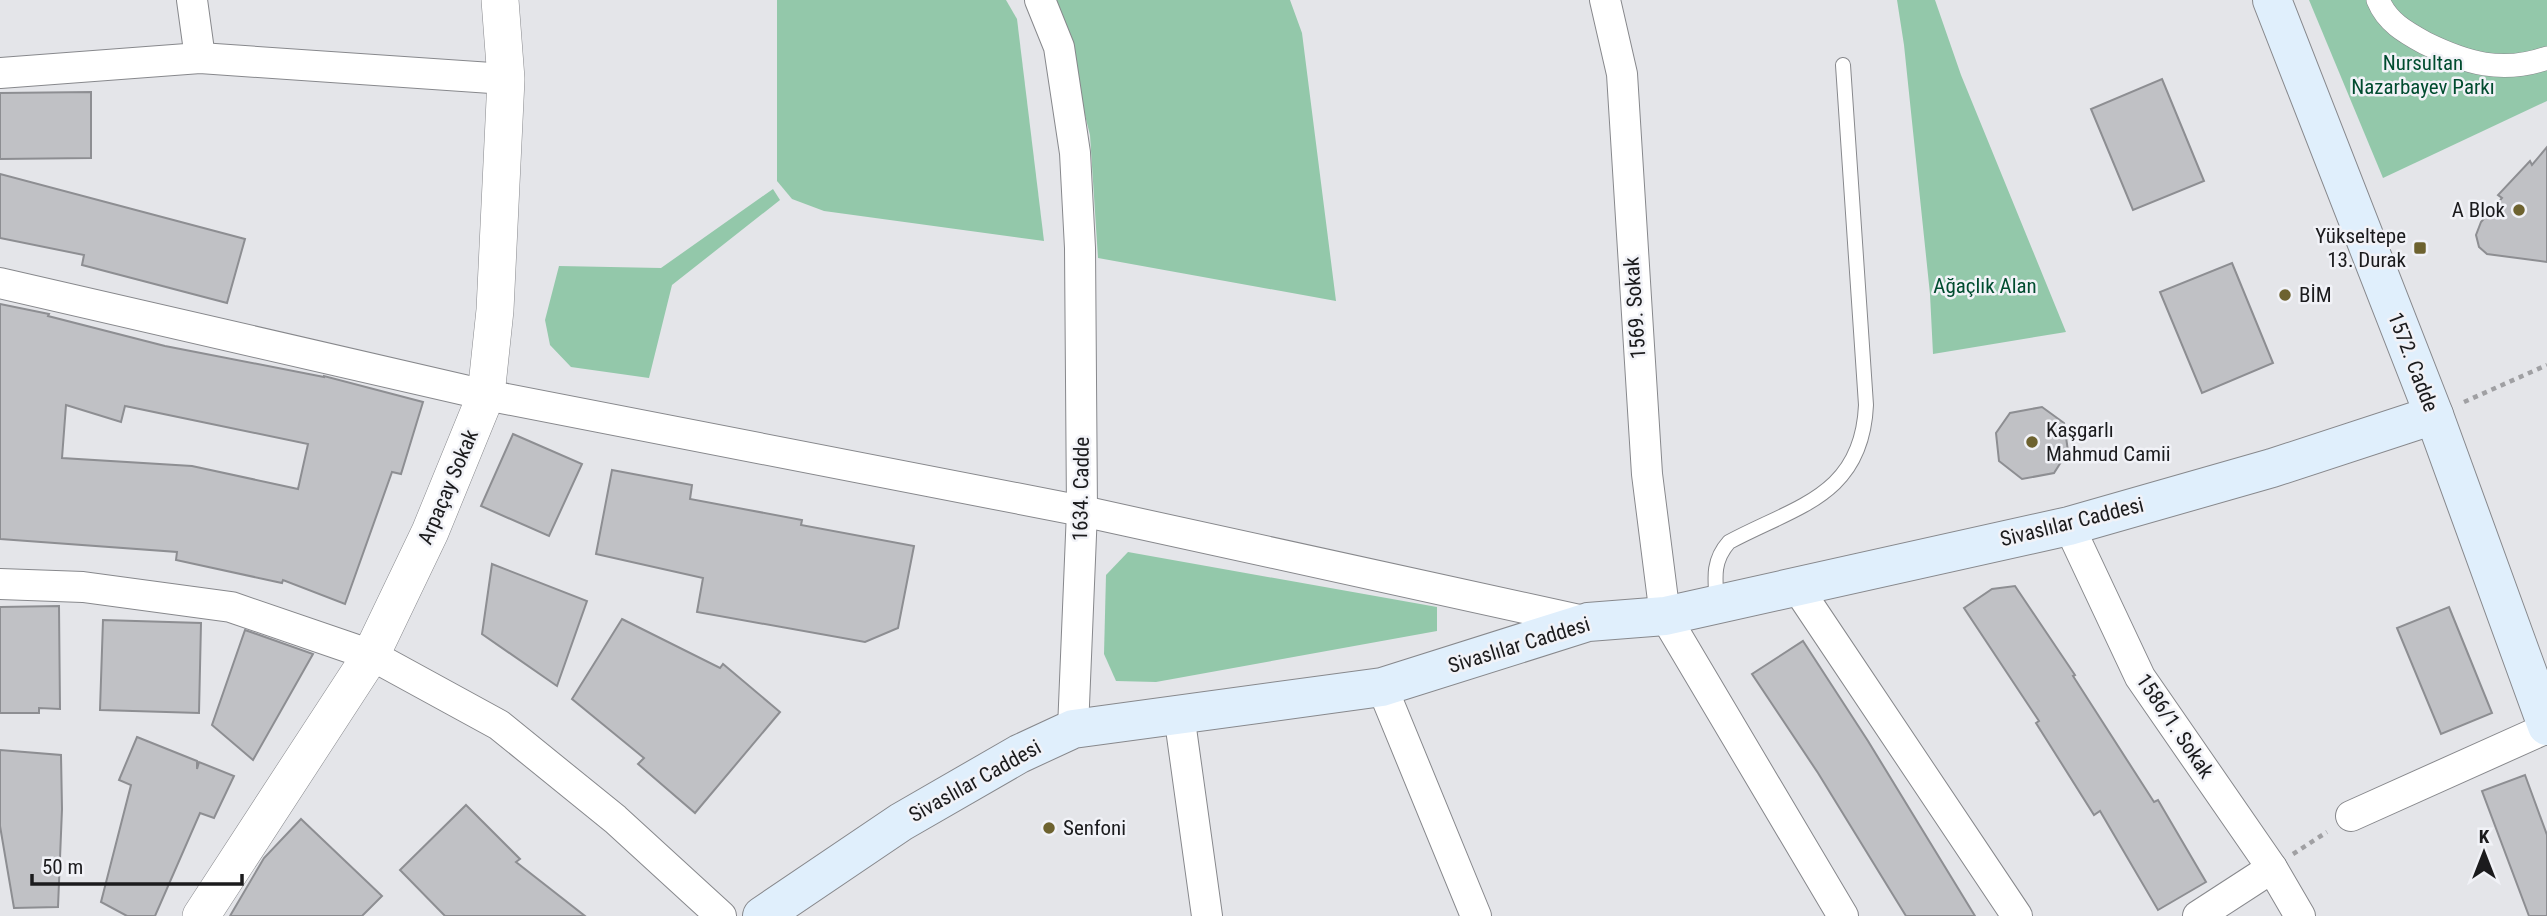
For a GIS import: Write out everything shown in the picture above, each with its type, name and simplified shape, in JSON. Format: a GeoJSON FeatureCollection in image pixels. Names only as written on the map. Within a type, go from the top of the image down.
{"type":"FeatureCollection","features":[{"type":"Feature","properties":{"kind":"main road","name":"1572. Cadde"},"geometry":{"type":"LineString","coordinates":[[2272,0],[2434,415],[2547,727]]}},
{"type":"Feature","properties":{"kind":"main road","name":"Sivaslılar Caddesi"},"geometry":{"type":"LineString","coordinates":[[762,916],[901,822],[1018,754],[1073,729],[1382,687],[1588,622],[1665,617],[2069,526],[2272,468],[2434,415]]}},
{"type":"Feature","properties":{"kind":"street"},"geometry":{"type":"LineString","coordinates":[[192,0],[200,58]]}},
{"type":"Feature","properties":{"kind":"street","name":"Arpaçay Sokak"},"geometry":{"type":"LineString","coordinates":[[201,916],[371,655],[430,532],[486,395],[495,310],[506,79],[500,0]]}},
{"type":"Feature","properties":{"kind":"street","name":"1634. Cadde"},"geometry":{"type":"LineString","coordinates":[[1040,0],[1059,47],[1075,153],[1080,248],[1082,510],[1073,729]]}},
{"type":"Feature","properties":{"kind":"street","name":"1569. Sokak"},"geometry":{"type":"LineString","coordinates":[[1605,0],[1622,74],[1647,474],[1665,617]]}},
{"type":"Feature","properties":{"kind":"street"},"geometry":{"type":"LineString","coordinates":[[2378,0],[2384,13],[2402,31],[2461,60],[2502,66],[2532,63],[2547,58]]}},
{"type":"Feature","properties":{"kind":"street"},"geometry":{"type":"LineString","coordinates":[[0,73],[200,58],[506,79]]}},
{"type":"Feature","properties":{"kind":"street"},"geometry":{"type":"LineString","coordinates":[[0,283],[486,395],[1082,510],[1588,622]]}},
{"type":"Feature","properties":{"kind":"street","name":"1586/1. Sokak"},"geometry":{"type":"LineString","coordinates":[[2069,526],[2140,677],[2272,868],[2300,916]]}},
{"type":"Feature","properties":{"kind":"street"},"geometry":{"type":"LineString","coordinates":[[0,584],[83,587],[231,607],[371,655],[499,725],[615,819],[722,916]]}},
{"type":"Feature","properties":{"kind":"street"},"geometry":{"type":"LineString","coordinates":[[1796,586],[2017,916]]}},
{"type":"Feature","properties":{"kind":"street"},"geometry":{"type":"LineString","coordinates":[[1665,617],[1843,916]]}},
{"type":"Feature","properties":{"kind":"street"},"geometry":{"type":"LineString","coordinates":[[1382,687],[1476,916]]}},
{"type":"Feature","properties":{"kind":"street"},"geometry":{"type":"LineString","coordinates":[[1179,714],[1208,916]]}},
{"type":"Feature","properties":{"kind":"street"},"geometry":{"type":"LineString","coordinates":[[2351,816],[2547,727]]}},
{"type":"Feature","properties":{"kind":"street"},"geometry":{"type":"LineString","coordinates":[[2198,916],[2272,868]]}},
{"type":"Feature","properties":{"kind":"lane"},"geometry":{"type":"LineString","coordinates":[[1717,604],[1715,568],[1721,552],[1729,542],[1816,499],[1831,487],[1855,456],[1861,440],[1866,405],[1843,65]]}},
{"type":"Feature","properties":{"kind":"path"},"geometry":{"type":"LineString","coordinates":[[2434,415],[2547,365]]}},
{"type":"Feature","properties":{"kind":"path"},"geometry":{"type":"LineString","coordinates":[[2272,868],[2351,816]]}},
{"type":"Feature","properties":{"kind":"green space"},"geometry":{"type":"Polygon","coordinates":[[[777,0],[1006,0],[1017,19],[1044,241],[824,211],[792,199],[777,181],[777,0]]]}},
{"type":"Feature","properties":{"kind":"green space"},"geometry":{"type":"Polygon","coordinates":[[[1053,0],[1290,0],[1302,33],[1336,301],[1098,258],[1090,135],[1060,16],[1053,0]]]}},
{"type":"Feature","properties":{"kind":"green space","name":"Ağaçlık Alan"},"geometry":{"type":"Polygon","coordinates":[[[1897,0],[1935,0],[1961,75],[2066,332],[1933,354],[1930,294],[1897,0]]]}},
{"type":"Feature","properties":{"kind":"green space","name":"Nursultan Nazarbayev Parkı"},"geometry":{"type":"Polygon","coordinates":[[[2309,0],[2547,0],[2547,101],[2383,178],[2309,0]]]}},
{"type":"Feature","properties":{"kind":"green space"},"geometry":{"type":"Polygon","coordinates":[[[773,189],[780,200],[672,285],[649,378],[571,367],[550,345],[545,320],[559,266],[661,268],[773,189]]]}},
{"type":"Feature","properties":{"kind":"green space"},"geometry":{"type":"Polygon","coordinates":[[[1128,552],[1437,607],[1437,631],[1156,682],[1116,681],[1104,654],[1106,575],[1128,552]]]}},
{"type":"Feature","properties":{"kind":"building"},"geometry":{"type":"Polygon","coordinates":[[[2162,79],[2204,181],[2133,210],[2091,109],[2162,79]]]}},
{"type":"Feature","properties":{"kind":"building"},"geometry":{"type":"Polygon","coordinates":[[[91,92],[91,158],[0,159],[0,93],[91,92]]]}},
{"type":"Feature","properties":{"kind":"building","name":"A Blok"},"geometry":{"type":"Polygon","coordinates":[[[2547,147],[2547,262],[2487,254],[2479,247],[2476,235],[2481,222],[2502,198],[2498,195],[2530,161],[2532,165],[2547,147]]]}},
{"type":"Feature","properties":{"kind":"building"},"geometry":{"type":"Polygon","coordinates":[[[0,174],[245,239],[227,303],[82,265],[84,255],[0,238],[0,174]]]}},
{"type":"Feature","properties":{"kind":"building"},"geometry":{"type":"Polygon","coordinates":[[[2232,263],[2273,363],[2202,393],[2160,292],[2232,263]]]}},
{"type":"Feature","properties":{"kind":"building"},"geometry":{"type":"Polygon","coordinates":[[[0,304],[49,314],[48,316],[165,346],[324,376],[423,402],[401,474],[392,472],[345,604],[283,580],[282,583],[176,560],[177,552],[0,539],[0,304]],[[66,405],[62,458],[192,466],[298,489],[308,444],[125,406],[121,422],[66,405]]]}},
{"type":"Feature","properties":{"kind":"building","name":"Kaşgarlı Mahmud Camii"},"geometry":{"type":"Polygon","coordinates":[[[2042,407],[2064,423],[2068,451],[2054,473],[2022,479],[1999,461],[1996,433],[2010,413],[2042,407]]]}},
{"type":"Feature","properties":{"kind":"building"},"geometry":{"type":"Polygon","coordinates":[[[513,434],[582,464],[549,536],[481,506],[513,434]]]}},
{"type":"Feature","properties":{"kind":"building"},"geometry":{"type":"Polygon","coordinates":[[[612,470],[692,485],[690,499],[802,520],[801,525],[914,546],[898,628],[865,642],[697,612],[703,578],[596,554],[612,470]]]}},
{"type":"Feature","properties":{"kind":"building"},"geometry":{"type":"Polygon","coordinates":[[[492,564],[587,601],[557,686],[482,634],[492,564]]]}},
{"type":"Feature","properties":{"kind":"building"},"geometry":{"type":"Polygon","coordinates":[[[2015,586],[2075,675],[2073,676],[2154,802],[2158,800],[2206,882],[2158,910],[2100,811],[2094,815],[2036,723],[2039,721],[1964,608],[1992,589],[2015,586]]]}},
{"type":"Feature","properties":{"kind":"building"},"geometry":{"type":"Polygon","coordinates":[[[59,606],[60,709],[39,708],[39,713],[0,713],[0,607],[59,606]]]}},
{"type":"Feature","properties":{"kind":"building"},"geometry":{"type":"Polygon","coordinates":[[[2449,607],[2492,713],[2441,734],[2397,628],[2449,607]]]}},
{"type":"Feature","properties":{"kind":"building"},"geometry":{"type":"Polygon","coordinates":[[[622,619],[720,668],[723,664],[780,712],[695,813],[638,764],[644,758],[572,699],[622,619]]]}},
{"type":"Feature","properties":{"kind":"building"},"geometry":{"type":"Polygon","coordinates":[[[103,620],[201,623],[199,713],[100,710],[103,620]]]}},
{"type":"Feature","properties":{"kind":"building"},"geometry":{"type":"Polygon","coordinates":[[[245,630],[313,654],[253,760],[212,725],[245,630]]]}},
{"type":"Feature","properties":{"kind":"building"},"geometry":{"type":"Polygon","coordinates":[[[1803,641],[1975,916],[1906,916],[1818,773],[1752,674],[1803,641]]]}},
{"type":"Feature","properties":{"kind":"building"},"geometry":{"type":"Polygon","coordinates":[[[137,737],[197,761],[197,769],[199,762],[234,776],[214,818],[200,813],[155,916],[127,916],[101,902],[131,785],[119,780],[137,737]]]}},
{"type":"Feature","properties":{"kind":"building"},"geometry":{"type":"Polygon","coordinates":[[[0,750],[61,755],[58,907],[14,908],[0,826],[0,750]]]}},
{"type":"Feature","properties":{"kind":"building"},"geometry":{"type":"Polygon","coordinates":[[[2525,775],[2547,835],[2547,916],[2529,916],[2482,791],[2525,775]]]}},
{"type":"Feature","properties":{"kind":"building"},"geometry":{"type":"Polygon","coordinates":[[[466,805],[520,859],[516,862],[585,916],[445,916],[400,870],[466,805]]]}},
{"type":"Feature","properties":{"kind":"building"},"geometry":{"type":"Polygon","coordinates":[[[301,819],[382,896],[362,916],[230,916],[264,858],[301,819]]]}},
{"type":"Feature","properties":{"kind":"place","name":"A Blok"},"geometry":{"type":"Point","coordinates":[2519,210]}},
{"type":"Feature","properties":{"kind":"place","name":"Yükseltepe 13. Durak"},"geometry":{"type":"Point","coordinates":[2420,248]}},
{"type":"Feature","properties":{"kind":"place","name":"BİM"},"geometry":{"type":"Point","coordinates":[2285,295]}},
{"type":"Feature","properties":{"kind":"place","name":"Kaşgarlı Mahmud Camii"},"geometry":{"type":"Point","coordinates":[2032,442]}},
{"type":"Feature","properties":{"kind":"place","name":"Senfoni"},"geometry":{"type":"Point","coordinates":[1049,828]}}]}
